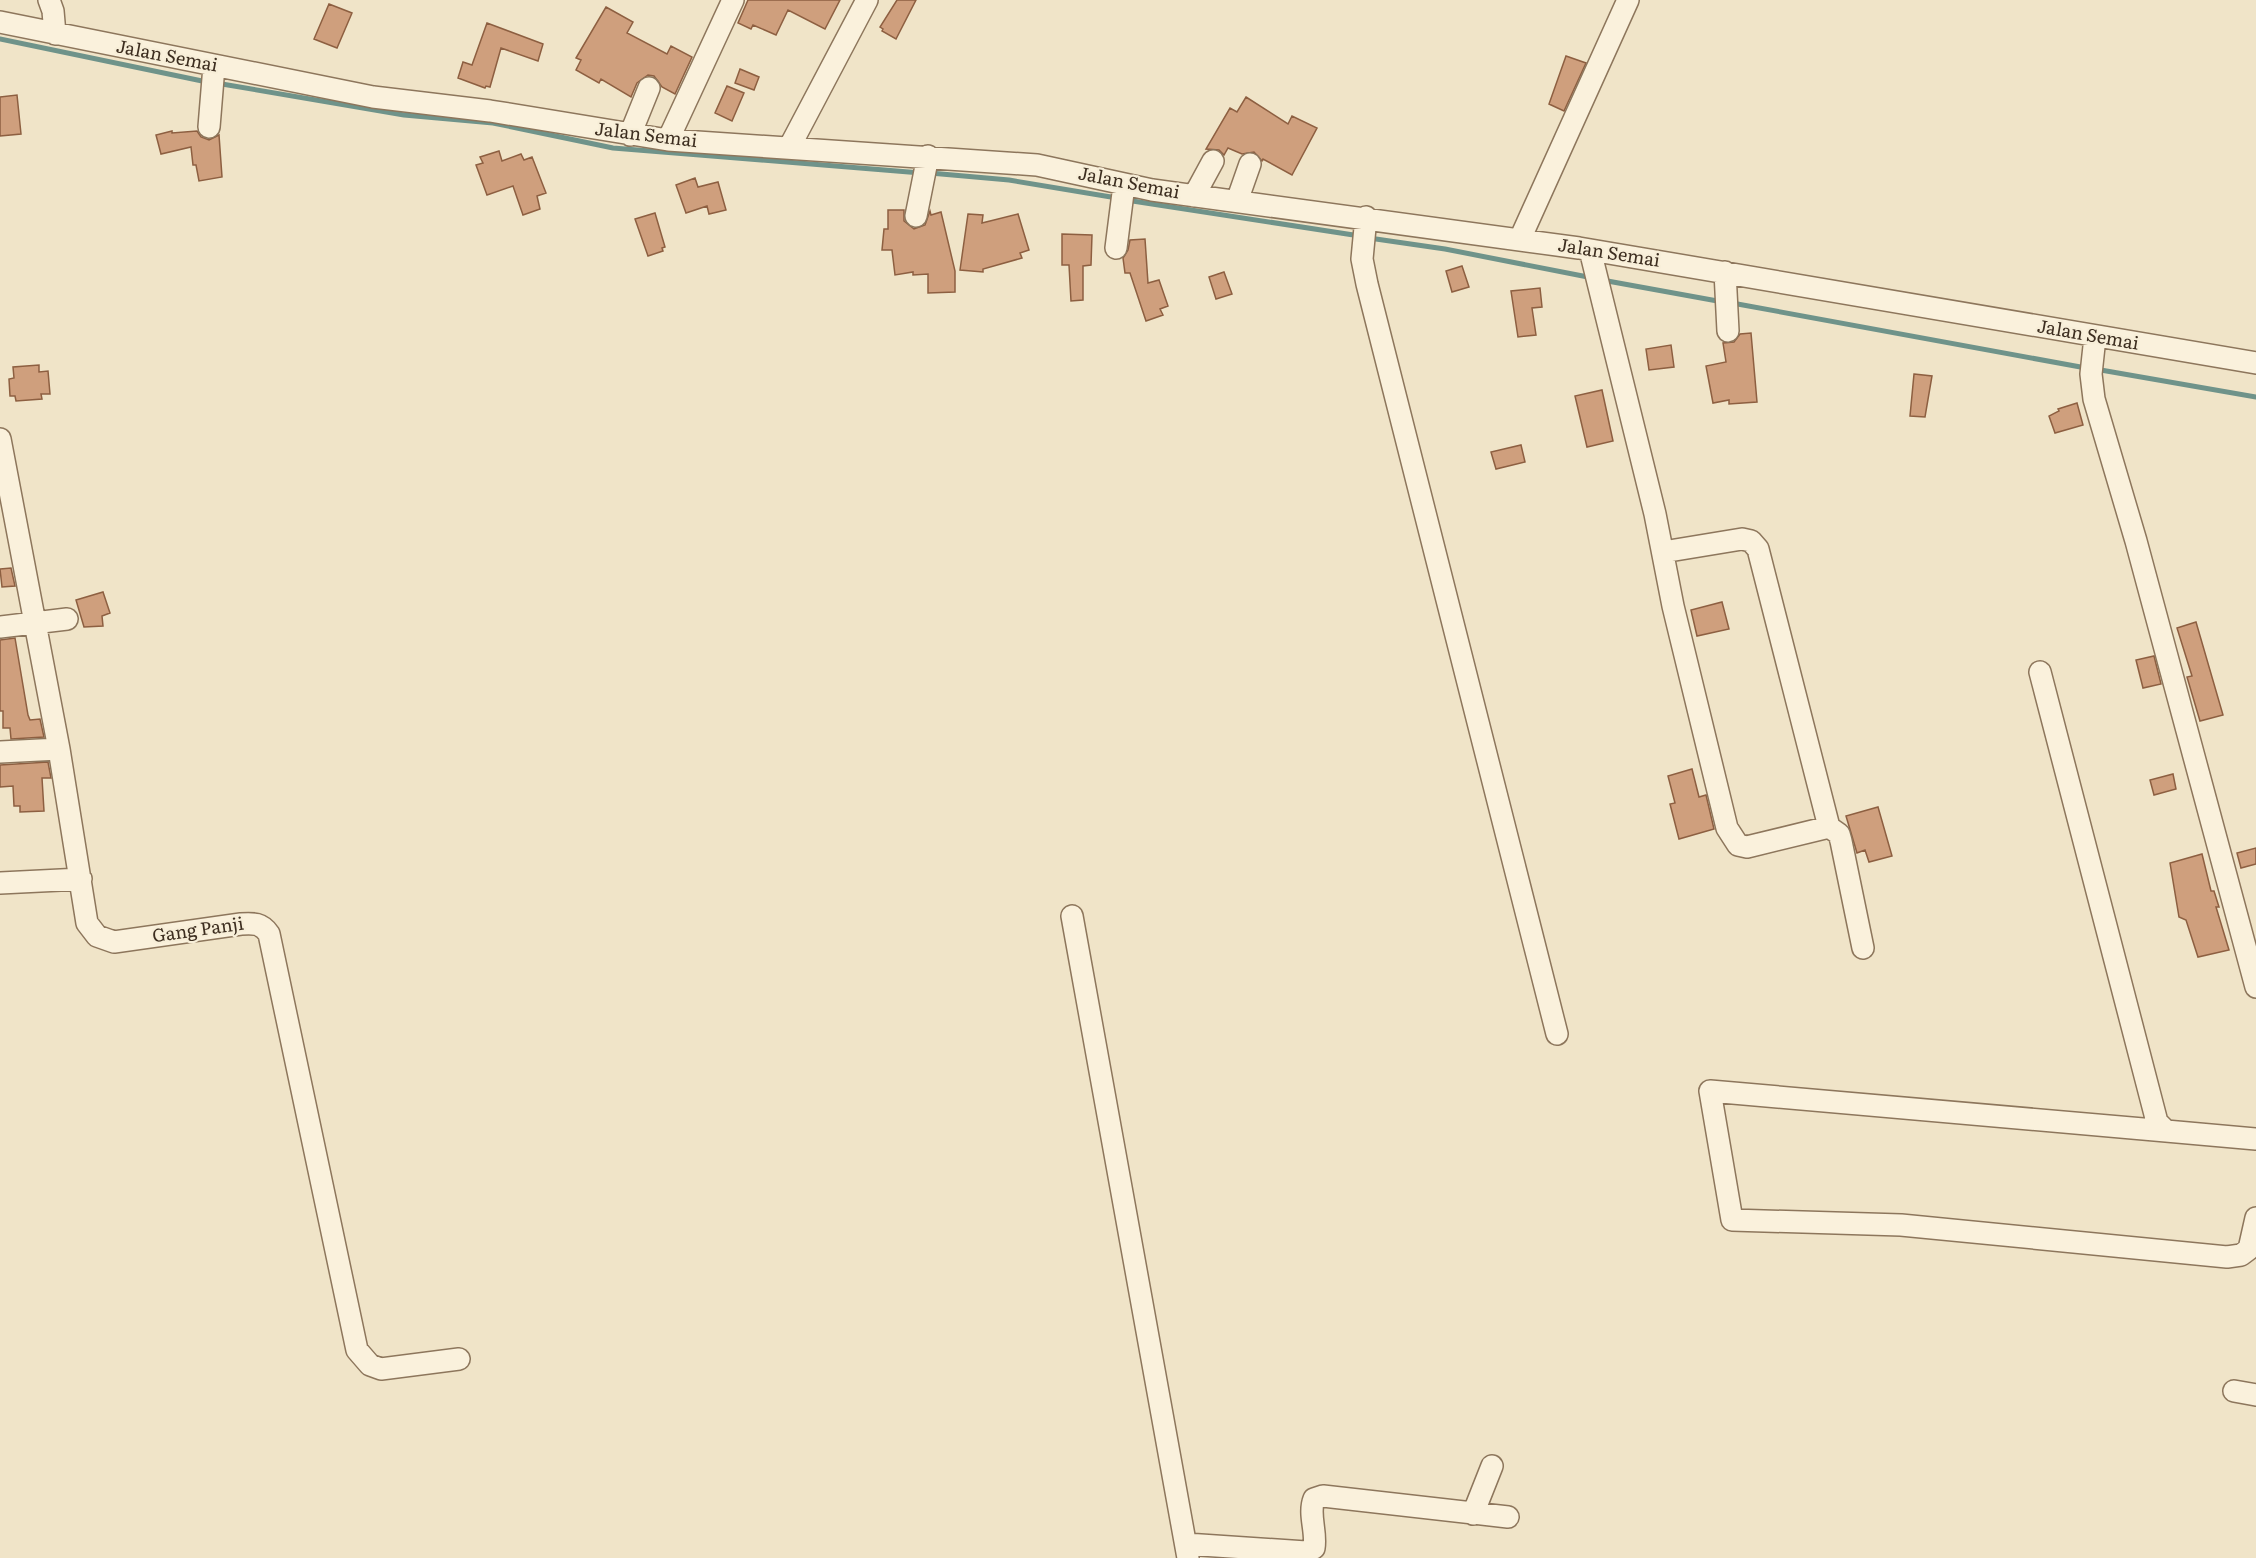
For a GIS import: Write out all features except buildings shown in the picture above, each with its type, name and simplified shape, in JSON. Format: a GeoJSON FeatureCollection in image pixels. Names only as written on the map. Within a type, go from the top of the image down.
{"type":"FeatureCollection","features":[{"type":"Feature","properties":{"kind":"street"},"geometry":{"type":"LineString","coordinates":[[49,0],[54,11],[55,34]]}},
{"type":"Feature","properties":{"kind":"street"},"geometry":{"type":"LineString","coordinates":[[668,140],[733,0]]}},
{"type":"Feature","properties":{"kind":"street"},"geometry":{"type":"LineString","coordinates":[[789,148],[867,0]]}},
{"type":"Feature","properties":{"kind":"street"},"geometry":{"type":"LineString","coordinates":[[1520,239],[1628,0]]}},
{"type":"Feature","properties":{"kind":"street","name":"Jalan Semai"},"geometry":{"type":"LineString","coordinates":[[0,22],[214,72],[373,97],[490,111],[668,140],[789,148],[925,170],[1037,165],[1124,190],[1237,201],[1365,221],[1520,239],[1591,255],[2094,344],[2256,363]]}},
{"type":"Feature","properties":{"kind":"street"},"geometry":{"type":"LineString","coordinates":[[209,127],[214,72]]}},
{"type":"Feature","properties":{"kind":"street"},"geometry":{"type":"LineString","coordinates":[[630,135],[650,88]]}},
{"type":"Feature","properties":{"kind":"street"},"geometry":{"type":"LineString","coordinates":[[1194,196],[1213,161]]}},
{"type":"Feature","properties":{"kind":"street"},"geometry":{"type":"LineString","coordinates":[[1237,201],[1251,164]]}},
{"type":"Feature","properties":{"kind":"street"},"geometry":{"type":"LineString","coordinates":[[916,216],[925,170]]}},
{"type":"Feature","properties":{"kind":"street"},"geometry":{"type":"LineString","coordinates":[[1116,248],[1124,190]]}},
{"type":"Feature","properties":{"kind":"street"},"geometry":{"type":"LineString","coordinates":[[1365,221],[1362,259],[1557,1034]]}},
{"type":"Feature","properties":{"kind":"street"},"geometry":{"type":"LineString","coordinates":[[1591,255],[1727,828],[1738,845],[1752,847],[1829,827]]}},
{"type":"Feature","properties":{"kind":"street"},"geometry":{"type":"LineString","coordinates":[[1725,278],[1728,331]]}},
{"type":"Feature","properties":{"kind":"street"},"geometry":{"type":"LineString","coordinates":[[2094,344],[2091,374],[2094,399],[2136,541],[2256,987]]}},
{"type":"Feature","properties":{"kind":"street","name":"Gang Panji"},"geometry":{"type":"LineString","coordinates":[[0,439],[6,496],[36,623],[87,923],[94,934],[105,940],[122,941],[253,923],[266,928],[357,1350],[370,1365],[381,1369],[459,1359]]}},
{"type":"Feature","properties":{"kind":"street"},"geometry":{"type":"LineString","coordinates":[[1663,552],[1742,539],[1751,541],[1758,549],[1829,827],[1839,834],[1841,841],[1863,948]]}},
{"type":"Feature","properties":{"kind":"street"},"geometry":{"type":"LineString","coordinates":[[0,627],[67,619]]}},
{"type":"Feature","properties":{"kind":"street"},"geometry":{"type":"LineString","coordinates":[[2040,672],[2137,1050],[2157,1122],[2166,1131]]}},
{"type":"Feature","properties":{"kind":"street"},"geometry":{"type":"LineString","coordinates":[[0,752],[59,749]]}},
{"type":"Feature","properties":{"kind":"street"},"geometry":{"type":"LineString","coordinates":[[0,883],[81,879]]}},
{"type":"Feature","properties":{"kind":"street"},"geometry":{"type":"LineString","coordinates":[[1072,916],[1187,1551],[1306,1552],[1314,1548],[1316,1541],[1311,1506],[1314,1499],[1323,1496],[1508,1517]]}},
{"type":"Feature","properties":{"kind":"street"},"geometry":{"type":"LineString","coordinates":[[2256,1139],[1710,1092],[1732,1220],[1901,1225],[2227,1257],[2241,1256],[2249,1249],[2256,1218]]}},
{"type":"Feature","properties":{"kind":"street"},"geometry":{"type":"LineString","coordinates":[[2234,1391],[2256,1395]]}},
{"type":"Feature","properties":{"kind":"street"},"geometry":{"type":"LineString","coordinates":[[1473,1514],[1492,1466]]}},
{"type":"Feature","properties":{"kind":"waterway"},"geometry":{"type":"LineString","coordinates":[[0,39],[207,82]]}},
{"type":"Feature","properties":{"kind":"waterway"},"geometry":{"type":"LineString","coordinates":[[216,83],[404,115],[493,123],[613,148],[921,173]]}},
{"type":"Feature","properties":{"kind":"waterway"},"geometry":{"type":"LineString","coordinates":[[930,173],[1009,180],[1117,198]]}},
{"type":"Feature","properties":{"kind":"waterway"},"geometry":{"type":"LineString","coordinates":[[1126,200],[1360,236]]}},
{"type":"Feature","properties":{"kind":"waterway"},"geometry":{"type":"LineString","coordinates":[[1369,238],[1445,249],[1593,278]]}},
{"type":"Feature","properties":{"kind":"waterway"},"geometry":{"type":"LineString","coordinates":[[1602,280],[1723,302]]}},
{"type":"Feature","properties":{"kind":"waterway"},"geometry":{"type":"LineString","coordinates":[[1732,303],[2086,368]]}},
{"type":"Feature","properties":{"kind":"waterway"},"geometry":{"type":"LineString","coordinates":[[2095,369],[2256,397]]}}]}
